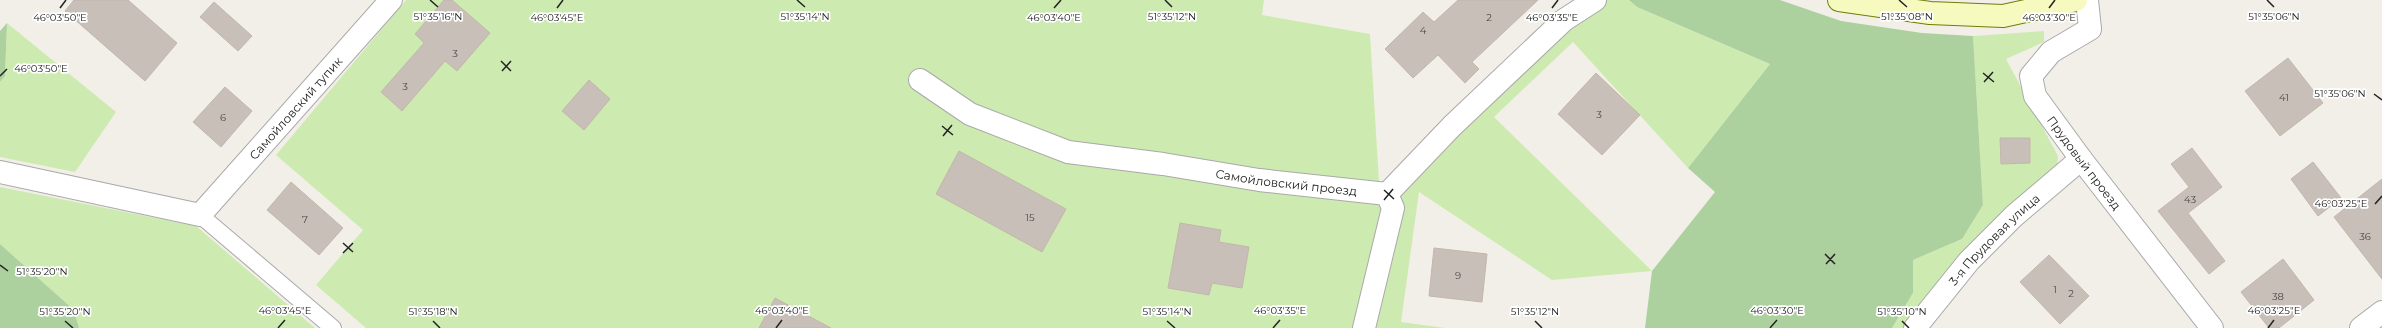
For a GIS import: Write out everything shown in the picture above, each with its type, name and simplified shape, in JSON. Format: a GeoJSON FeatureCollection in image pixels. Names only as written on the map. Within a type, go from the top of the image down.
{"type":"FeatureCollection","features":[{"type":"Feature","properties":{"kind":"main road"},"geometry":{"type":"LineString","coordinates":[[1839,0],[1930,13],[2003,16],[2076,0]]}},
{"type":"Feature","properties":{"kind":"street","name":"Самойловский тупик"},"geometry":{"type":"LineString","coordinates":[[200,215],[390,0]]}},
{"type":"Feature","properties":{"kind":"street"},"geometry":{"type":"LineString","coordinates":[[1364,328],[1393,208],[1387,194],[1452,126],[1564,20],[1595,0]]}},
{"type":"Feature","properties":{"kind":"street","name":"Прудовый проезд"},"geometry":{"type":"LineString","coordinates":[[2087,0],[2090,29],[2051,52],[2031,76],[2035,96],[2081,159],[2212,328]]}},
{"type":"Feature","properties":{"kind":"street","name":"Самойловский проезд"},"geometry":{"type":"LineString","coordinates":[[920,80],[970,114],[1068,152],[1163,164],[1259,180],[1387,194]]}},
{"type":"Feature","properties":{"kind":"street","name":"3-я Прудовая улица"},"geometry":{"type":"LineString","coordinates":[[1915,328],[1974,256],[2014,216],[2081,159]]}},
{"type":"Feature","properties":{"kind":"street"},"geometry":{"type":"LineString","coordinates":[[0,172],[200,215]]}},
{"type":"Feature","properties":{"kind":"street"},"geometry":{"type":"LineString","coordinates":[[2361,328],[2382,312]]}},
{"type":"Feature","properties":{"kind":"lane"},"geometry":{"type":"LineString","coordinates":[[200,215],[333,328]]}},
{"type":"Feature","properties":{"kind":"green space"},"geometry":{"type":"Polygon","coordinates":[[[406,0],[1264,0],[1262,15],[1370,34],[1379,182],[1389,180],[1445,120],[1554,13],[1577,0],[1629,0],[1637,7],[1770,64],[1688,168],[1573,42],[1494,117],[1652,271],[1552,280],[1419,192],[1401,322],[1445,328],[366,328],[316,285],[363,230],[276,155],[406,0]]]}},
{"type":"Feature","properties":{"kind":"green space"},"geometry":{"type":"Polygon","coordinates":[[[1629,0],[1780,0],[1841,21],[1922,33],[1973,36],[1983,205],[1962,239],[1913,260],[1913,293],[1892,328],[1645,328],[1652,271],[1715,192],[1688,168],[1770,64],[1637,7],[1629,0]]]}},
{"type":"Feature","properties":{"kind":"green space"},"geometry":{"type":"Polygon","coordinates":[[[7,23],[116,112],[75,172],[0,157],[0,82],[5,76],[7,23]]]}},
{"type":"Feature","properties":{"kind":"green space"},"geometry":{"type":"Polygon","coordinates":[[[7,23],[5,76],[0,82],[0,31],[7,23]]]}},
{"type":"Feature","properties":{"kind":"green space"},"geometry":{"type":"Polygon","coordinates":[[[2044,31],[2044,42],[2006,59],[2058,156],[2056,187],[1975,269],[1927,328],[1892,328],[1913,293],[1913,260],[1962,239],[1983,205],[1973,36],[2044,31]]]}},
{"type":"Feature","properties":{"kind":"green space"},"geometry":{"type":"Polygon","coordinates":[[[0,187],[196,226],[315,328],[79,328],[74,310],[0,244],[0,187]]]}},
{"type":"Feature","properties":{"kind":"green space"},"geometry":{"type":"Polygon","coordinates":[[[0,244],[74,310],[79,328],[0,328],[0,244]]]}},
{"type":"Feature","properties":{"kind":"building"},"geometry":{"type":"Polygon","coordinates":[[[74,0],[128,0],[177,43],[145,81],[65,11],[74,0]]]}},
{"type":"Feature","properties":{"kind":"building"},"geometry":{"type":"Polygon","coordinates":[[[444,0],[452,0],[490,33],[457,71],[445,61],[402,111],[381,92],[424,43],[415,34],[444,0]]]}},
{"type":"Feature","properties":{"kind":"building"},"geometry":{"type":"Polygon","coordinates":[[[1458,0],[1538,0],[1472,62],[1479,69],[1465,83],[1438,55],[1413,78],[1385,49],[1423,12],[1434,22],[1458,0]]]}},
{"type":"Feature","properties":{"kind":"building"},"geometry":{"type":"Polygon","coordinates":[[[214,2],[252,36],[238,51],[200,17],[214,2]]]}},
{"type":"Feature","properties":{"kind":"building"},"geometry":{"type":"Polygon","coordinates":[[[2288,58],[2323,103],[2280,136],[2245,91],[2288,58]]]}},
{"type":"Feature","properties":{"kind":"building"},"geometry":{"type":"Polygon","coordinates":[[[1596,73],[1640,115],[1602,155],[1558,114],[1596,73]]]}},
{"type":"Feature","properties":{"kind":"building"},"geometry":{"type":"Polygon","coordinates":[[[589,80],[610,99],[584,130],[562,111],[589,80]]]}},
{"type":"Feature","properties":{"kind":"building"},"geometry":{"type":"Polygon","coordinates":[[[225,87],[252,111],[221,147],[193,122],[225,87]]]}},
{"type":"Feature","properties":{"kind":"building"},"geometry":{"type":"Polygon","coordinates":[[[2000,138],[2030,138],[2030,163],[2001,164],[2000,138]]]}},
{"type":"Feature","properties":{"kind":"building"},"geometry":{"type":"Polygon","coordinates":[[[2192,148],[2222,187],[2188,213],[2225,261],[2209,274],[2158,211],[2189,187],[2171,164],[2192,148]]]}},
{"type":"Feature","properties":{"kind":"building"},"geometry":{"type":"Polygon","coordinates":[[[959,151],[1066,209],[1042,252],[936,194],[959,151]]]}},
{"type":"Feature","properties":{"kind":"building"},"geometry":{"type":"Polygon","coordinates":[[[2313,162],[2341,198],[2318,216],[2291,179],[2313,162]]]}},
{"type":"Feature","properties":{"kind":"building"},"geometry":{"type":"Polygon","coordinates":[[[2382,179],[2382,279],[2334,217],[2382,179]]]}},
{"type":"Feature","properties":{"kind":"building"},"geometry":{"type":"Polygon","coordinates":[[[291,182],[343,228],[319,255],[267,210],[291,182]]]}},
{"type":"Feature","properties":{"kind":"building"},"geometry":{"type":"Polygon","coordinates":[[[1180,223],[1221,230],[1219,242],[1249,247],[1242,288],[1212,283],[1209,295],[1168,288],[1180,223]]]}},
{"type":"Feature","properties":{"kind":"building"},"geometry":{"type":"Polygon","coordinates":[[[1434,248],[1487,254],[1482,302],[1429,296],[1434,248]]]}},
{"type":"Feature","properties":{"kind":"building"},"geometry":{"type":"Polygon","coordinates":[[[2049,255],[2089,296],[2060,324],[2020,282],[2049,255]]]}},
{"type":"Feature","properties":{"kind":"building"},"geometry":{"type":"Polygon","coordinates":[[[2283,259],[2314,300],[2279,328],[2269,328],[2241,292],[2283,259]]]}},
{"type":"Feature","properties":{"kind":"building"},"geometry":{"type":"Polygon","coordinates":[[[775,298],[831,328],[759,328],[775,298]]]}}]}
